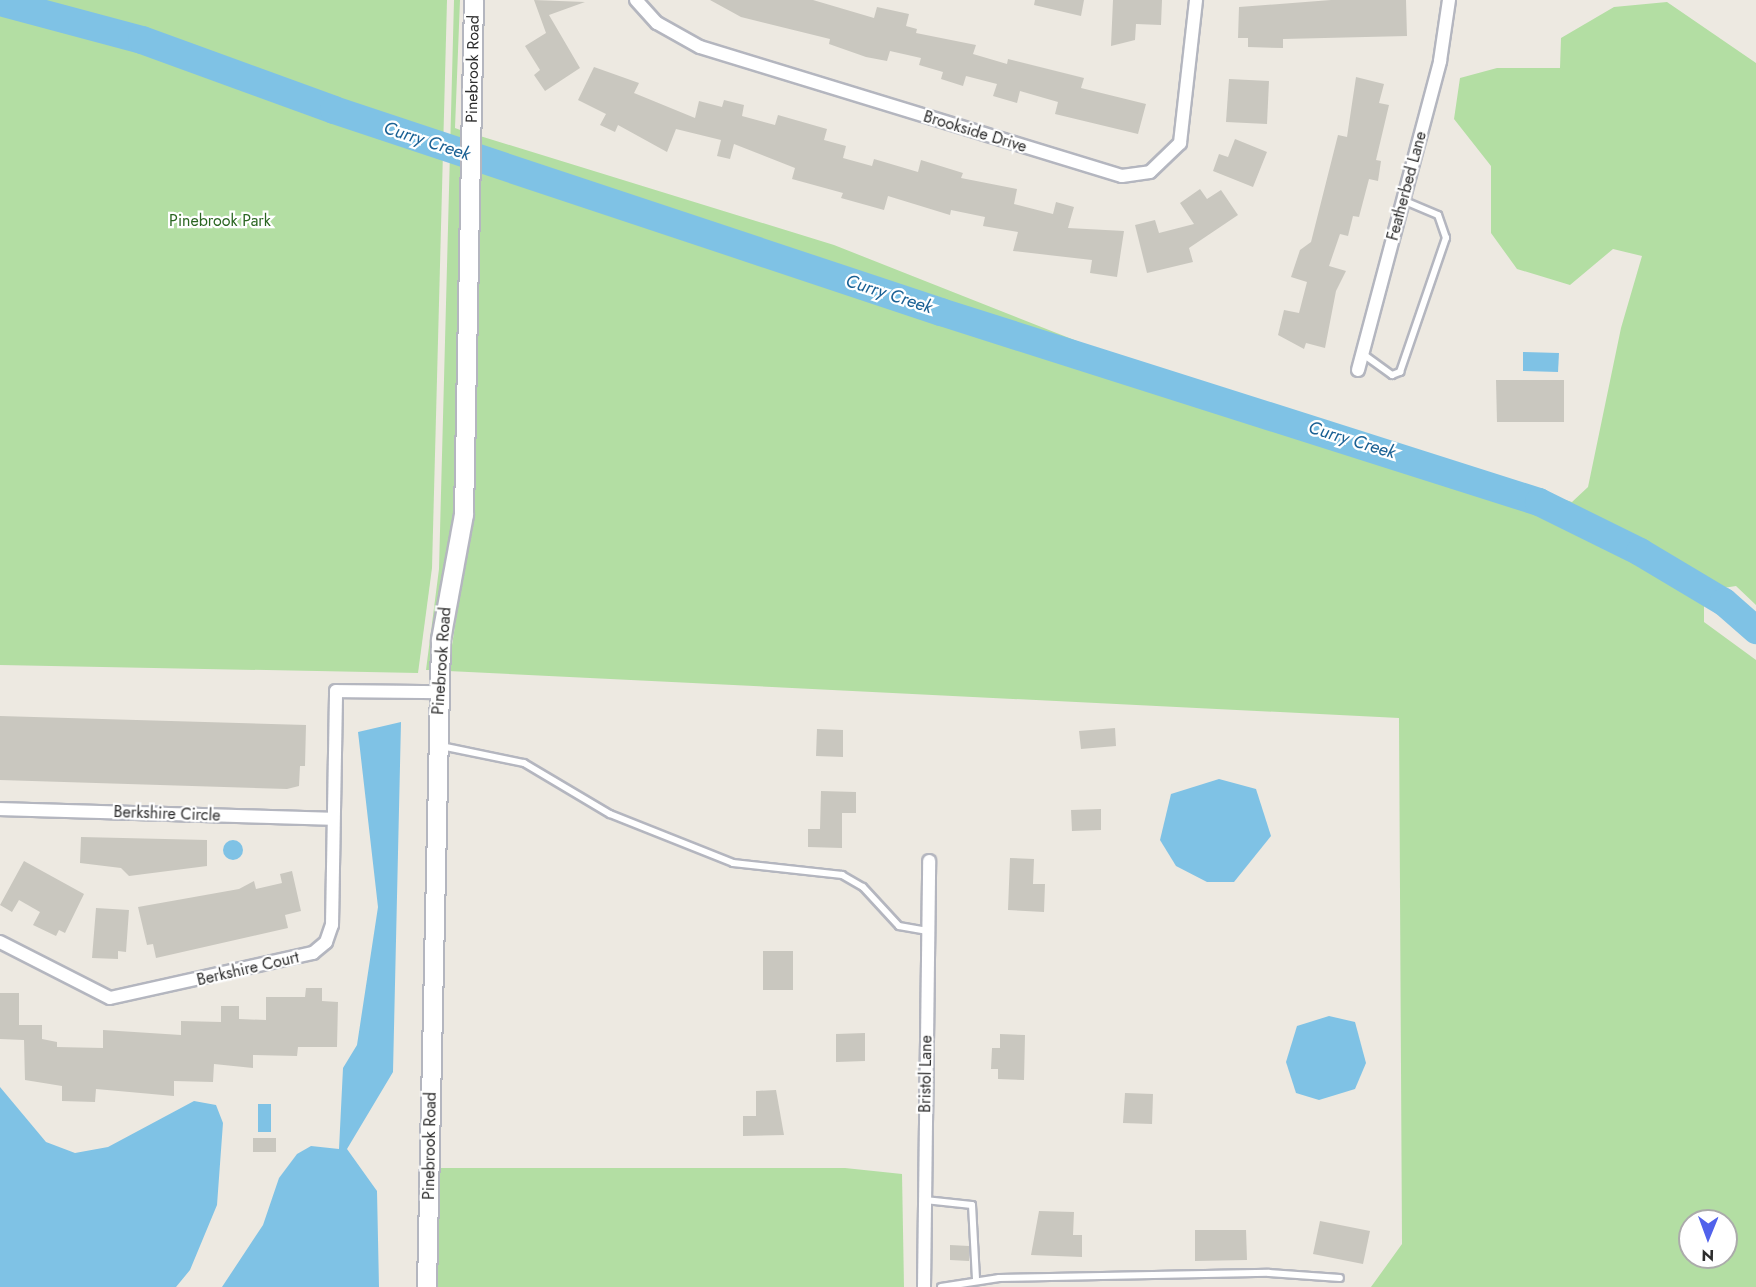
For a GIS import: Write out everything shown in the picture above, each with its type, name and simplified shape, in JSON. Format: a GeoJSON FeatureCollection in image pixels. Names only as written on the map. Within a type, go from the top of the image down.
{"type":"FeatureCollection","features":[{"type":"Feature","properties":{"kind":"street","name":"Pinebrook Road"},"geometry":{"type":"LineString","coordinates":[[427,1287],[439,692],[443,619],[464,515],[474,0]]}},
{"type":"Feature","properties":{"kind":"street","name":"Brookside Drive"},"geometry":{"type":"LineString","coordinates":[[636,0],[657,23],[700,47],[1122,176],[1150,172],[1180,143],[1196,0]]}},
{"type":"Feature","properties":{"kind":"street","name":"Featherbed Lane"},"geometry":{"type":"LineString","coordinates":[[1358,370],[1446,38],[1449,0]]}},
{"type":"Feature","properties":{"kind":"street","name":"Berkshire Court"},"geometry":{"type":"LineString","coordinates":[[0,942],[110,998],[307,955],[322,946],[332,931],[336,691],[439,692]]}},
{"type":"Feature","properties":{"kind":"street","name":"Berkshire Circle"},"geometry":{"type":"LineString","coordinates":[[0,809],[333,819]]}},
{"type":"Feature","properties":{"kind":"street","name":"Bristol Lane"},"geometry":{"type":"LineString","coordinates":[[924,1287],[928,861]]}},
{"type":"Feature","properties":{"kind":"lane"},"geometry":{"type":"LineString","coordinates":[[1363,353],[1392,375],[1400,372],[1446,238],[1438,215],[1403,200]]}},
{"type":"Feature","properties":{"kind":"lane"},"geometry":{"type":"LineString","coordinates":[[438,746],[524,762],[610,814],[733,863],[842,875],[863,887],[899,926],[928,931]]}},
{"type":"Feature","properties":{"kind":"lane"},"geometry":{"type":"LineString","coordinates":[[925,1200],[972,1205],[976,1280]]}},
{"type":"Feature","properties":{"kind":"lane"},"geometry":{"type":"LineString","coordinates":[[941,1287],[976,1280],[1269,1273],[1340,1278]]}},
{"type":"Feature","properties":{"kind":"green space","name":"Pinebrook Park"},"geometry":{"type":"Polygon","coordinates":[[[0,0],[447,0],[432,568],[418,673],[0,665],[0,0]]]}},
{"type":"Feature","properties":{"kind":"green space"},"geometry":{"type":"Polygon","coordinates":[[[454,0],[460,0],[455,128],[463,131],[455,514],[435,617],[431,670],[426,670],[439,569],[454,0]]]}},
{"type":"Feature","properties":{"kind":"green space"},"geometry":{"type":"Polygon","coordinates":[[[1667,2],[1756,63],[1756,605],[1736,586],[1704,591],[1704,622],[1756,660],[1756,1287],[1371,1287],[1402,1244],[1399,718],[448,671],[472,516],[480,136],[834,245],[1153,371],[1572,502],[1588,487],[1621,328],[1642,256],[1613,249],[1570,285],[1517,269],[1491,233],[1491,166],[1454,119],[1460,78],[1497,68],[1560,68],[1561,38],[1614,7],[1667,2]]]}},
{"type":"Feature","properties":{"kind":"green space"},"geometry":{"type":"Polygon","coordinates":[[[438,1168],[845,1168],[902,1174],[904,1287],[435,1287],[438,1168]]]}},
{"type":"Feature","properties":{"kind":"water"},"geometry":{"type":"Polygon","coordinates":[[[1523,352],[1559,353],[1558,372],[1523,371],[1523,352]]]}},
{"type":"Feature","properties":{"kind":"water"},"geometry":{"type":"Polygon","coordinates":[[[401,722],[393,1072],[347,1149],[377,1191],[379,1287],[222,1287],[263,1225],[279,1178],[297,1154],[311,1146],[339,1149],[343,1068],[357,1045],[378,907],[358,732],[401,722]]]}},
{"type":"Feature","properties":{"kind":"water"},"geometry":{"type":"Polygon","coordinates":[[[1219,779],[1256,789],[1271,836],[1234,882],[1207,882],[1176,866],[1160,840],[1171,794],[1219,779]]]}},
{"type":"Feature","properties":{"kind":"water"},"geometry":{"type":"Polygon","coordinates":[[[233,840],[240,843],[243,850],[240,857],[233,860],[226,857],[223,850],[226,843],[233,840]]]}},
{"type":"Feature","properties":{"kind":"water"},"geometry":{"type":"Polygon","coordinates":[[[1329,1016],[1355,1022],[1366,1063],[1355,1089],[1319,1100],[1296,1093],[1286,1062],[1297,1026],[1329,1016]]]}},
{"type":"Feature","properties":{"kind":"water"},"geometry":{"type":"Polygon","coordinates":[[[0,1087],[46,1142],[75,1153],[108,1147],[194,1101],[216,1105],[223,1123],[217,1205],[190,1270],[176,1287],[0,1287],[0,1087]]]}},
{"type":"Feature","properties":{"kind":"water"},"geometry":{"type":"Polygon","coordinates":[[[258,1104],[271,1104],[271,1132],[258,1132],[258,1104]]]}},
{"type":"Feature","properties":{"kind":"building"},"geometry":{"type":"Polygon","coordinates":[[[534,0],[585,2],[549,15],[580,68],[545,91],[534,75],[540,70],[525,46],[546,33],[534,0]]]}},
{"type":"Feature","properties":{"kind":"building"},"geometry":{"type":"Polygon","coordinates":[[[710,0],[813,0],[874,18],[877,7],[909,14],[906,26],[917,29],[916,33],[976,45],[973,54],[1007,64],[1008,59],[1084,78],[1081,88],[1146,104],[1138,134],[1055,114],[1058,102],[1020,91],[1017,103],[993,96],[997,84],[966,76],[963,86],[941,79],[943,72],[919,65],[921,58],[890,51],[887,61],[866,57],[829,44],[830,39],[741,17],[710,0]]]}},
{"type":"Feature","properties":{"kind":"building"},"geometry":{"type":"Polygon","coordinates":[[[1035,0],[1084,0],[1081,16],[1034,5],[1035,0]]]}},
{"type":"Feature","properties":{"kind":"building"},"geometry":{"type":"Polygon","coordinates":[[[1113,0],[1162,0],[1161,25],[1136,24],[1135,40],[1111,46],[1113,0]]]}},
{"type":"Feature","properties":{"kind":"building"},"geometry":{"type":"Polygon","coordinates":[[[1331,0],[1406,0],[1407,36],[1283,39],[1283,48],[1248,47],[1248,38],[1238,38],[1239,7],[1331,0]]]}},
{"type":"Feature","properties":{"kind":"building"},"geometry":{"type":"Polygon","coordinates":[[[594,67],[639,83],[634,93],[695,118],[699,101],[722,107],[724,100],[744,105],[742,116],[775,125],[778,115],[827,129],[824,140],[846,146],[843,158],[872,166],[874,159],[918,172],[921,160],[963,173],[961,178],[1017,189],[1014,204],[1053,214],[1056,202],[1074,207],[1068,228],[1124,231],[1117,277],[1090,273],[1092,260],[1013,251],[1018,232],[983,226],[985,217],[951,210],[950,215],[888,196],[884,210],[841,198],[843,193],[792,179],[795,168],[734,144],[730,159],[717,156],[721,140],[676,129],[667,152],[618,125],[615,132],[600,125],[606,114],[578,100],[594,67]]]}},
{"type":"Feature","properties":{"kind":"building"},"geometry":{"type":"Polygon","coordinates":[[[1356,77],[1384,84],[1379,103],[1389,105],[1376,160],[1381,161],[1378,181],[1369,179],[1359,217],[1353,216],[1348,236],[1340,234],[1329,266],[1346,271],[1336,291],[1325,348],[1306,343],[1304,349],[1278,335],[1284,310],[1299,313],[1307,282],[1291,277],[1300,250],[1311,242],[1338,135],[1347,137],[1356,77]]]}},
{"type":"Feature","properties":{"kind":"building"},"geometry":{"type":"Polygon","coordinates":[[[1229,79],[1269,81],[1267,124],[1226,122],[1229,79]]]}},
{"type":"Feature","properties":{"kind":"building"},"geometry":{"type":"Polygon","coordinates":[[[1235,139],[1267,152],[1253,187],[1213,171],[1219,154],[1228,157],[1235,139]]]}},
{"type":"Feature","properties":{"kind":"building"},"geometry":{"type":"Polygon","coordinates":[[[1200,189],[1207,199],[1221,190],[1238,215],[1189,248],[1193,262],[1147,273],[1135,225],[1155,220],[1159,233],[1194,224],[1180,203],[1200,189]]]}},
{"type":"Feature","properties":{"kind":"building"},"geometry":{"type":"Polygon","coordinates":[[[1496,380],[1564,380],[1564,422],[1497,422],[1496,380]]]}},
{"type":"Feature","properties":{"kind":"building"},"geometry":{"type":"Polygon","coordinates":[[[0,716],[306,725],[305,766],[300,766],[299,786],[287,789],[0,780],[0,716]]]}},
{"type":"Feature","properties":{"kind":"building"},"geometry":{"type":"Polygon","coordinates":[[[1115,728],[1116,746],[1081,749],[1079,731],[1115,728]]]}},
{"type":"Feature","properties":{"kind":"building"},"geometry":{"type":"Polygon","coordinates":[[[817,729],[843,730],[843,757],[816,756],[817,729]]]}},
{"type":"Feature","properties":{"kind":"building"},"geometry":{"type":"Polygon","coordinates":[[[821,791],[856,792],[856,813],[842,813],[842,848],[808,847],[808,829],[820,829],[821,791]]]}},
{"type":"Feature","properties":{"kind":"building"},"geometry":{"type":"Polygon","coordinates":[[[1101,809],[1101,830],[1072,831],[1071,810],[1101,809]]]}},
{"type":"Feature","properties":{"kind":"building"},"geometry":{"type":"Polygon","coordinates":[[[81,837],[207,840],[207,866],[129,876],[121,868],[80,863],[81,837]]]}},
{"type":"Feature","properties":{"kind":"building"},"geometry":{"type":"Polygon","coordinates":[[[1010,858],[1034,859],[1033,884],[1045,884],[1044,912],[1008,910],[1010,858]]]}},
{"type":"Feature","properties":{"kind":"building"},"geometry":{"type":"Polygon","coordinates":[[[24,861],[84,894],[65,933],[59,930],[56,936],[33,925],[40,912],[19,900],[12,912],[0,905],[24,861]]]}},
{"type":"Feature","properties":{"kind":"building"},"geometry":{"type":"Polygon","coordinates":[[[292,871],[301,911],[285,915],[288,928],[156,958],[153,944],[147,945],[138,907],[239,889],[254,881],[256,889],[282,883],[280,874],[292,871]]]}},
{"type":"Feature","properties":{"kind":"building"},"geometry":{"type":"Polygon","coordinates":[[[96,908],[129,910],[126,952],[118,951],[118,959],[92,958],[96,908]]]}},
{"type":"Feature","properties":{"kind":"building"},"geometry":{"type":"Polygon","coordinates":[[[763,951],[793,951],[793,990],[763,990],[763,951]]]}},
{"type":"Feature","properties":{"kind":"building"},"geometry":{"type":"Polygon","coordinates":[[[306,988],[322,988],[322,1001],[338,1002],[337,1047],[298,1047],[297,1056],[253,1055],[253,1068],[214,1064],[213,1082],[174,1081],[174,1096],[96,1089],[95,1102],[62,1101],[62,1086],[25,1080],[24,1040],[0,1039],[0,993],[19,993],[19,1025],[42,1025],[42,1039],[57,1042],[57,1047],[103,1048],[103,1030],[181,1035],[181,1021],[221,1022],[221,1006],[239,1006],[239,1019],[266,1020],[266,997],[305,997],[306,988]]]}},
{"type":"Feature","properties":{"kind":"building"},"geometry":{"type":"Polygon","coordinates":[[[865,1033],[865,1061],[836,1062],[836,1034],[865,1033]]]}},
{"type":"Feature","properties":{"kind":"building"},"geometry":{"type":"Polygon","coordinates":[[[1000,1034],[1025,1035],[1024,1080],[998,1079],[998,1069],[991,1069],[992,1048],[1000,1048],[1000,1034]]]}},
{"type":"Feature","properties":{"kind":"building"},"geometry":{"type":"Polygon","coordinates":[[[776,1090],[784,1135],[743,1136],[743,1116],[756,1116],[756,1091],[776,1090]]]}},
{"type":"Feature","properties":{"kind":"building"},"geometry":{"type":"Polygon","coordinates":[[[1125,1093],[1153,1094],[1152,1124],[1123,1123],[1125,1093]]]}},
{"type":"Feature","properties":{"kind":"building"},"geometry":{"type":"Polygon","coordinates":[[[253,1138],[276,1138],[276,1152],[253,1152],[253,1138]]]}},
{"type":"Feature","properties":{"kind":"building"},"geometry":{"type":"Polygon","coordinates":[[[1039,1211],[1074,1212],[1073,1235],[1082,1235],[1082,1257],[1031,1255],[1039,1211]]]}},
{"type":"Feature","properties":{"kind":"building"},"geometry":{"type":"Polygon","coordinates":[[[1320,1221],[1370,1231],[1363,1264],[1313,1254],[1320,1221]]]}},
{"type":"Feature","properties":{"kind":"building"},"geometry":{"type":"Polygon","coordinates":[[[1195,1230],[1246,1230],[1247,1260],[1195,1261],[1195,1230]]]}},
{"type":"Feature","properties":{"kind":"building"},"geometry":{"type":"Polygon","coordinates":[[[950,1245],[969,1246],[969,1261],[950,1260],[950,1245]]]}},
{"type":"Feature","properties":{"kind":"waterway","name":"Curry Creek"},"geometry":{"type":"LineString","coordinates":[[0,2],[142,40],[334,110],[941,312],[1539,502],[1640,552],[1724,602],[1756,630]]}}]}
